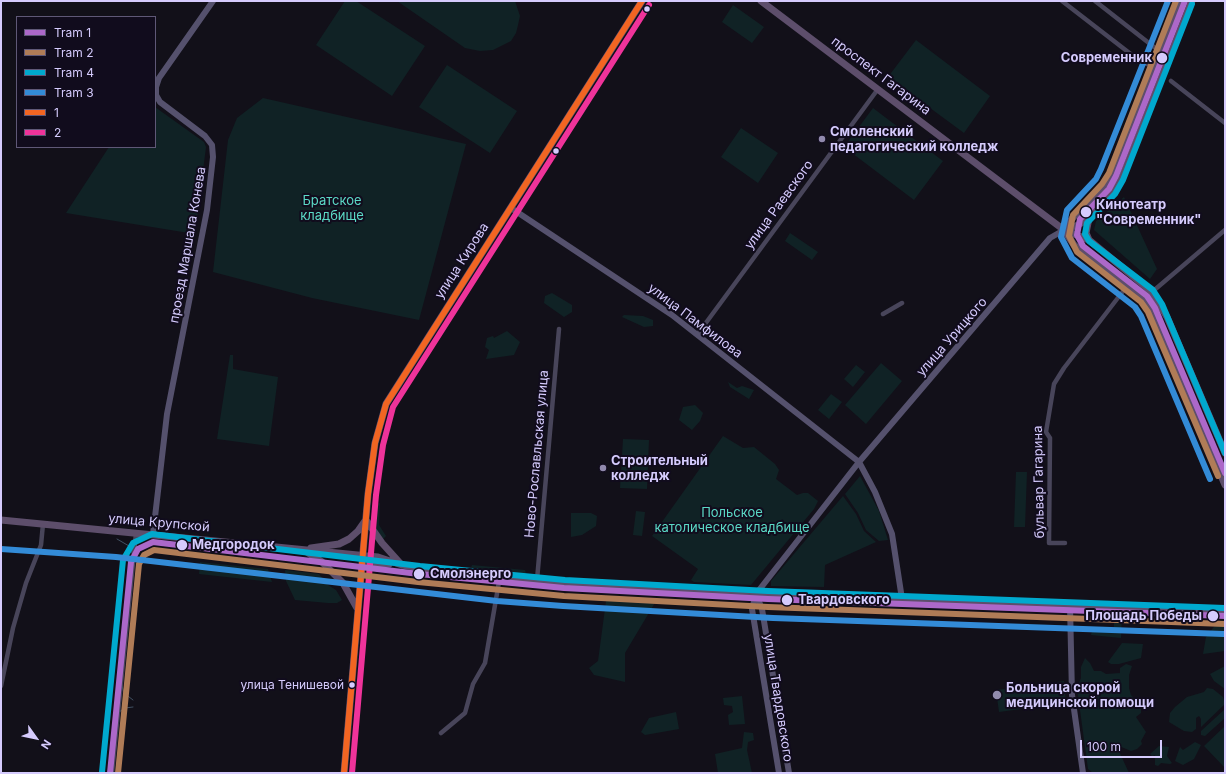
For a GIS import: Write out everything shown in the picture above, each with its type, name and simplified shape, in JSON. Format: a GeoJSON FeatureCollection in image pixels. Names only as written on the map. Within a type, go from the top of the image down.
{"type":"FeatureCollection","features":[{"type":"Feature","properties":{"kind":"main road","name":"улица Кирова"},"geometry":{"type":"LineString","coordinates":[[344,773],[366,520],[375,443],[386,404],[642,1]]}},
{"type":"Feature","properties":{"kind":"main road","name":"проспект Гагарина"},"geometry":{"type":"LineString","coordinates":[[761,1],[1064,230],[1089,240],[1152,292],[1167,317],[1225,453]]}},
{"type":"Feature","properties":{"kind":"main road"},"geometry":{"type":"LineString","coordinates":[[1064,230],[1074,215],[1105,187],[1113,174],[1181,1]]}},
{"type":"Feature","properties":{"kind":"main road"},"geometry":{"type":"LineString","coordinates":[[1064,230],[1078,225],[1089,218],[1113,193],[1121,180],[1192,1]]}},
{"type":"Feature","properties":{"kind":"main road"},"geometry":{"type":"LineString","coordinates":[[1089,218],[1086,233],[1089,240]]}},
{"type":"Feature","properties":{"kind":"main road","name":"проспект Гагарина"},"geometry":{"type":"LineString","coordinates":[[1064,230],[1074,245],[1143,299],[1154,317],[1225,485]]}},
{"type":"Feature","properties":{"kind":"main road","name":"улица Крупской"},"geometry":{"type":"LineString","coordinates":[[1,520],[302,549],[362,559]]}},
{"type":"Feature","properties":{"kind":"main road"},"geometry":{"type":"LineString","coordinates":[[302,549],[339,544],[349,539],[358,531],[366,520],[385,547],[402,565]]}},
{"type":"Feature","properties":{"kind":"main road"},"geometry":{"type":"LineString","coordinates":[[302,549],[322,562],[343,583],[358,610]]}},
{"type":"Feature","properties":{"kind":"main road"},"geometry":{"type":"LineString","coordinates":[[362,559],[378,557],[402,565],[538,580],[756,594],[1225,611]]}},
{"type":"Feature","properties":{"kind":"street","name":"проезд Маршала Конева"},"geometry":{"type":"LineString","coordinates":[[154,534],[167,414],[207,210],[214,156],[212,145],[205,136],[160,102],[156,95],[156,87],[159,78],[213,1]]}},
{"type":"Feature","properties":{"kind":"street"},"geometry":{"type":"LineString","coordinates":[[1062,1],[1132,55],[1147,64]]}},
{"type":"Feature","properties":{"kind":"street"},"geometry":{"type":"LineString","coordinates":[[1095,1],[1154,47]]}},
{"type":"Feature","properties":{"kind":"street"},"geometry":{"type":"LineString","coordinates":[[1171,81],[1225,123]]}},
{"type":"Feature","properties":{"kind":"street","name":"улица Раевского"},"geometry":{"type":"LineString","coordinates":[[697,335],[878,89]]}},
{"type":"Feature","properties":{"kind":"street","name":"улица Памфилова"},"geometry":{"type":"LineString","coordinates":[[511,208],[672,315],[859,462]]}},
{"type":"Feature","properties":{"kind":"street","name":"улица Урицкого"},"geometry":{"type":"LineString","coordinates":[[756,594],[859,462],[1050,238],[1064,230]]}},
{"type":"Feature","properties":{"kind":"street"},"geometry":{"type":"LineString","coordinates":[[1152,292],[1225,230]]}},
{"type":"Feature","properties":{"kind":"street","name":"бульвар Гагарина"},"geometry":{"type":"LineString","coordinates":[[1065,544],[1049,543],[1050,438],[1046,432],[1054,384],[1064,368],[1127,286]]}},
{"type":"Feature","properties":{"kind":"street"},"geometry":{"type":"LineString","coordinates":[[883,314],[902,302]]}},
{"type":"Feature","properties":{"kind":"street","name":"Ново-Рославльская улица"},"geometry":{"type":"LineString","coordinates":[[538,580],[559,329]]}},
{"type":"Feature","properties":{"kind":"street"},"geometry":{"type":"LineString","coordinates":[[859,462],[875,492],[892,534],[902,599]]}},
{"type":"Feature","properties":{"kind":"street"},"geometry":{"type":"LineString","coordinates":[[1,686],[13,628],[26,583],[41,545],[43,524]]}},
{"type":"Feature","properties":{"kind":"street"},"geometry":{"type":"LineString","coordinates":[[112,773],[136,532]]}},
{"type":"Feature","properties":{"kind":"street"},"geometry":{"type":"LineString","coordinates":[[441,733],[464,713],[473,684],[485,663],[500,576]]}},
{"type":"Feature","properties":{"kind":"street","name":"улица Твардовского"},"geometry":{"type":"LineString","coordinates":[[756,594],[762,609],[789,773]]}},
{"type":"Feature","properties":{"kind":"street","name":"улица Твардовского"},"geometry":{"type":"LineString","coordinates":[[756,594],[752,609],[779,773]]}},
{"type":"Feature","properties":{"kind":"street"},"geometry":{"type":"LineString","coordinates":[[1070,605],[1072,695],[1083,773]]}},
{"type":"Feature","properties":{"kind":"street"},"geometry":{"type":"LineString","coordinates":[[772,735],[783,734]]}},
{"type":"Feature","properties":{"kind":"green space"},"geometry":{"type":"Polygon","coordinates":[[[345,1],[356,1],[425,46],[392,96],[316,45],[345,1]]]}},
{"type":"Feature","properties":{"kind":"green space"},"geometry":{"type":"Polygon","coordinates":[[[397,1],[515,1],[520,16],[516,33],[511,41],[493,50],[480,51],[465,48],[397,1]]]}},
{"type":"Feature","properties":{"kind":"green space"},"geometry":{"type":"Polygon","coordinates":[[[733,5],[764,27],[752,43],[722,22],[733,5]]]}},
{"type":"Feature","properties":{"kind":"green space"},"geometry":{"type":"Polygon","coordinates":[[[916,40],[990,96],[964,133],[888,77],[916,40]]]}},
{"type":"Feature","properties":{"kind":"green space"},"geometry":{"type":"Polygon","coordinates":[[[447,65],[517,111],[490,153],[419,107],[447,65]]]}},
{"type":"Feature","properties":{"kind":"green space","name":"Братское кладбище"},"geometry":{"type":"Polygon","coordinates":[[[263,98],[466,144],[419,320],[312,298],[213,272],[228,140],[237,118],[263,98]]]}},
{"type":"Feature","properties":{"kind":"green space"},"geometry":{"type":"Polygon","coordinates":[[[156,108],[204,142],[206,147],[195,234],[66,213],[108,148],[156,148],[156,108]]]}},
{"type":"Feature","properties":{"kind":"green space"},"geometry":{"type":"Polygon","coordinates":[[[873,108],[943,161],[914,200],[844,147],[873,108]]]}},
{"type":"Feature","properties":{"kind":"green space"},"geometry":{"type":"Polygon","coordinates":[[[741,128],[778,153],[758,183],[721,157],[741,128]]]}},
{"type":"Feature","properties":{"kind":"green space"},"geometry":{"type":"Polygon","coordinates":[[[1124,197],[1157,269],[1150,279],[1094,230],[1096,221],[1124,197]]]}},
{"type":"Feature","properties":{"kind":"green space"},"geometry":{"type":"Polygon","coordinates":[[[790,233],[818,252],[812,260],[785,241],[790,233]]]}},
{"type":"Feature","properties":{"kind":"green space"},"geometry":{"type":"Polygon","coordinates":[[[552,293],[572,305],[572,312],[564,317],[544,303],[545,296],[552,293]]]}},
{"type":"Feature","properties":{"kind":"green space"},"geometry":{"type":"Polygon","coordinates":[[[624,315],[643,316],[653,320],[653,326],[644,327],[622,317],[624,315]]]}},
{"type":"Feature","properties":{"kind":"green space"},"geometry":{"type":"Polygon","coordinates":[[[507,331],[520,342],[514,355],[486,359],[489,350],[485,347],[487,338],[493,336],[494,338],[507,331]]]}},
{"type":"Feature","properties":{"kind":"green space"},"geometry":{"type":"Polygon","coordinates":[[[230,355],[233,355],[233,369],[278,377],[269,446],[217,439],[230,355]]]}},
{"type":"Feature","properties":{"kind":"green space"},"geometry":{"type":"Polygon","coordinates":[[[881,363],[902,381],[866,424],[845,405],[881,363]]]}},
{"type":"Feature","properties":{"kind":"green space"},"geometry":{"type":"Polygon","coordinates":[[[856,365],[865,372],[853,387],[844,379],[856,365]]]}},
{"type":"Feature","properties":{"kind":"green space"},"geometry":{"type":"Polygon","coordinates":[[[728,382],[737,388],[742,386],[754,390],[749,399],[730,387],[728,382]]]}},
{"type":"Feature","properties":{"kind":"green space"},"geometry":{"type":"Polygon","coordinates":[[[831,394],[842,402],[829,419],[818,410],[831,394]]]}},
{"type":"Feature","properties":{"kind":"green space"},"geometry":{"type":"Polygon","coordinates":[[[695,405],[703,413],[700,421],[692,430],[679,420],[683,407],[695,405]]]}},
{"type":"Feature","properties":{"kind":"green space","name":"Польское католическое кладбище"},"geometry":{"type":"Polygon","coordinates":[[[723,436],[743,448],[754,447],[775,464],[779,470],[776,479],[797,495],[808,493],[818,501],[814,509],[751,585],[694,582],[691,580],[698,569],[652,536],[723,436]]]}},
{"type":"Feature","properties":{"kind":"green space"},"geometry":{"type":"Polygon","coordinates":[[[623,439],[649,440],[647,489],[620,488],[623,439]]]}},
{"type":"Feature","properties":{"kind":"green space"},"geometry":{"type":"Polygon","coordinates":[[[1016,472],[1027,472],[1025,527],[1014,527],[1016,472]]]}},
{"type":"Feature","properties":{"kind":"green space"},"geometry":{"type":"Polygon","coordinates":[[[860,476],[879,511],[888,540],[879,541],[866,530],[858,513],[845,494],[860,476]]]}},
{"type":"Feature","properties":{"kind":"green space"},"geometry":{"type":"Polygon","coordinates":[[[843,496],[856,514],[864,531],[876,542],[825,565],[824,587],[771,586],[771,581],[843,496]]]}},
{"type":"Feature","properties":{"kind":"green space"},"geometry":{"type":"Polygon","coordinates":[[[380,503],[379,525],[386,536],[383,539],[375,528],[376,504],[380,503]]]}},
{"type":"Feature","properties":{"kind":"green space"},"geometry":{"type":"Polygon","coordinates":[[[636,511],[645,512],[642,536],[633,535],[636,511]]]}},
{"type":"Feature","properties":{"kind":"green space"},"geometry":{"type":"Polygon","coordinates":[[[571,513],[591,513],[597,516],[596,526],[582,535],[571,537],[571,513]]]}},
{"type":"Feature","properties":{"kind":"green space"},"geometry":{"type":"Polygon","coordinates":[[[200,562],[268,569],[272,582],[199,574],[200,562]]]}},
{"type":"Feature","properties":{"kind":"green space"},"geometry":{"type":"Polygon","coordinates":[[[472,565],[525,570],[526,574],[471,568],[472,565]]]}},
{"type":"Feature","properties":{"kind":"green space"},"geometry":{"type":"Polygon","coordinates":[[[285,570],[319,574],[328,585],[336,590],[342,600],[337,603],[328,603],[295,600],[286,581],[285,570]]]}},
{"type":"Feature","properties":{"kind":"green space"},"geometry":{"type":"Polygon","coordinates":[[[606,601],[656,601],[625,653],[625,682],[594,675],[589,668],[598,661],[606,601]]]}},
{"type":"Feature","properties":{"kind":"green space"},"geometry":{"type":"Polygon","coordinates":[[[1116,616],[1122,617],[1121,638],[1091,635],[1092,631],[1114,631],[1114,618],[1116,616]]]}},
{"type":"Feature","properties":{"kind":"green space"},"geometry":{"type":"Polygon","coordinates":[[[1216,624],[1225,624],[1225,651],[1203,654],[1206,637],[1216,624]]]}},
{"type":"Feature","properties":{"kind":"green space"},"geometry":{"type":"Polygon","coordinates":[[[1122,643],[1143,644],[1141,658],[1119,664],[1111,664],[1108,662],[1122,643]]]}},
{"type":"Feature","properties":{"kind":"green space"},"geometry":{"type":"Polygon","coordinates":[[[1085,658],[1090,663],[1094,671],[1101,671],[1106,674],[1120,673],[1120,668],[1126,664],[1132,666],[1129,675],[1129,688],[1131,695],[1141,707],[1141,713],[1136,717],[1146,732],[1141,741],[1142,744],[1137,749],[1131,751],[1119,746],[1118,749],[1129,773],[1093,773],[1088,769],[1077,688],[1081,678],[1081,667],[1085,658]]]}},
{"type":"Feature","properties":{"kind":"green space"},"geometry":{"type":"Polygon","coordinates":[[[1225,666],[1225,689],[1214,681],[1210,674],[1225,666]]]}},
{"type":"Feature","properties":{"kind":"green space"},"geometry":{"type":"Polygon","coordinates":[[[1064,681],[1066,703],[999,712],[996,690],[1064,681]]]}},
{"type":"Feature","properties":{"kind":"green space"},"geometry":{"type":"Polygon","coordinates":[[[1207,688],[1213,689],[1223,697],[1225,704],[1201,727],[1201,719],[1199,716],[1196,718],[1196,729],[1192,732],[1184,731],[1169,722],[1170,713],[1175,707],[1187,697],[1204,692],[1207,688]]]}},
{"type":"Feature","properties":{"kind":"green space"},"geometry":{"type":"Polygon","coordinates":[[[742,696],[745,724],[729,725],[728,715],[733,712],[732,706],[724,705],[723,698],[742,696]]]}},
{"type":"Feature","properties":{"kind":"green space"},"geometry":{"type":"Polygon","coordinates":[[[1225,709],[1225,718],[1205,736],[1201,735],[1201,731],[1225,709]]]}},
{"type":"Feature","properties":{"kind":"green space"},"geometry":{"type":"Polygon","coordinates":[[[676,712],[679,729],[645,735],[641,732],[649,718],[676,712]]]}},
{"type":"Feature","properties":{"kind":"green space"},"geometry":{"type":"Polygon","coordinates":[[[1225,726],[1225,768],[1204,746],[1225,726]]]}},
{"type":"Feature","properties":{"kind":"green space"},"geometry":{"type":"Polygon","coordinates":[[[744,732],[753,733],[754,740],[748,742],[747,750],[752,773],[718,773],[715,754],[742,748],[744,732]]]}},
{"type":"Feature","properties":{"kind":"green space"},"geometry":{"type":"Polygon","coordinates":[[[1195,742],[1201,745],[1194,759],[1183,765],[1175,761],[1180,747],[1183,750],[1195,742]]]}},
{"type":"Feature","properties":{"kind":"green space"},"geometry":{"type":"Polygon","coordinates":[[[1159,746],[1169,747],[1167,756],[1172,763],[1161,763],[1158,766],[1155,765],[1155,755],[1152,756],[1150,754],[1159,746]]]}},
{"type":"Feature","properties":{"kind":"tram line","name":"3"},"geometry":{"type":"LineString","coordinates":[[1168,1],[1101,169],[1096,179],[1067,210],[1061,237],[1072,258],[1135,307],[1141,316],[1210,479]]}},
{"type":"Feature","properties":{"kind":"tram line","name":"2"},"geometry":{"type":"LineString","coordinates":[[1176,1],[1109,173],[1102,184],[1073,215],[1069,236],[1077,252],[1141,302],[1148,312],[1218,476]]}},
{"type":"Feature","properties":{"kind":"tram line","name":"1"},"geometry":{"type":"LineString","coordinates":[[1185,1],[1116,176],[1109,189],[1080,219],[1077,235],[1083,246],[1147,296],[1155,308],[1225,473]]}},
{"type":"Feature","properties":{"kind":"tram line","name":"4"},"geometry":{"type":"LineString","coordinates":[[1192,4],[1123,180],[1115,194],[1087,223],[1085,234],[1089,241],[1153,290],[1162,304],[1225,453]]}},
{"type":"Feature","properties":{"kind":"tram line","name":"4"},"geometry":{"type":"LineString","coordinates":[[102,772],[123,560],[133,543],[152,534],[420,566],[565,580],[768,591],[1225,608]]}},
{"type":"Feature","properties":{"kind":"tram line"},"geometry":{"type":"LineString","coordinates":[[117,539],[129,546],[135,560]]}},
{"type":"Feature","properties":{"kind":"tram line","name":"1"},"geometry":{"type":"LineString","coordinates":[[110,773],[131,562],[138,549],[153,542],[419,574],[564,588],[768,599],[1225,616]]}},
{"type":"Feature","properties":{"kind":"tram line","name":"3"},"geometry":{"type":"LineString","coordinates":[[1,549],[116,557],[497,601],[563,606],[773,618],[1224,634]]}},
{"type":"Feature","properties":{"kind":"tram line","name":"2"},"geometry":{"type":"LineString","coordinates":[[118,773],[139,564],[144,555],[154,550],[418,582],[564,596],[768,607],[1225,624]]}},
{"type":"Feature","properties":{"kind":"tram line"},"geometry":{"type":"LineString","coordinates":[[122,686],[124,693],[133,700]]}},
{"type":"Feature","properties":{"kind":"tram line"},"geometry":{"type":"LineString","coordinates":[[115,718],[119,712],[125,708],[133,707]]}},
{"type":"Feature","properties":{"kind":"transit line","name":"1"},"geometry":{"type":"LineString","coordinates":[[344,773],[368,494],[375,443],[386,404],[642,1]]}},
{"type":"Feature","properties":{"kind":"transit line","name":"2"},"geometry":{"type":"LineString","coordinates":[[352,773],[376,495],[383,445],[393,407],[649,5]]}},
{"type":"Feature","properties":{"kind":"place","name":"Современник"},"geometry":{"type":"Point","coordinates":[1162,58]}},
{"type":"Feature","properties":{"kind":"place","name":"Смоленский педагогический колледж"},"geometry":{"type":"Point","coordinates":[822,139]}},
{"type":"Feature","properties":{"kind":"place","name":"Кинотеатр \"Современник\""},"geometry":{"type":"Point","coordinates":[1086,212]}},
{"type":"Feature","properties":{"kind":"place","name":"Строительный колледж"},"geometry":{"type":"Point","coordinates":[603,468]}},
{"type":"Feature","properties":{"kind":"place","name":"Медгородок"},"geometry":{"type":"Point","coordinates":[182,545]}},
{"type":"Feature","properties":{"kind":"place","name":"Смолэнерго"},"geometry":{"type":"Point","coordinates":[419,574]}},
{"type":"Feature","properties":{"kind":"place","name":"Твардовского"},"geometry":{"type":"Point","coordinates":[787,600]}},
{"type":"Feature","properties":{"kind":"place","name":"Площадь Победы"},"geometry":{"type":"Point","coordinates":[1213,616]}},
{"type":"Feature","properties":{"kind":"place","name":"улица Тенишевой"},"geometry":{"type":"Point","coordinates":[352,685]}},
{"type":"Feature","properties":{"kind":"place","name":"Больница скорой медицинской помощи"},"geometry":{"type":"Point","coordinates":[997,695]}}]}
